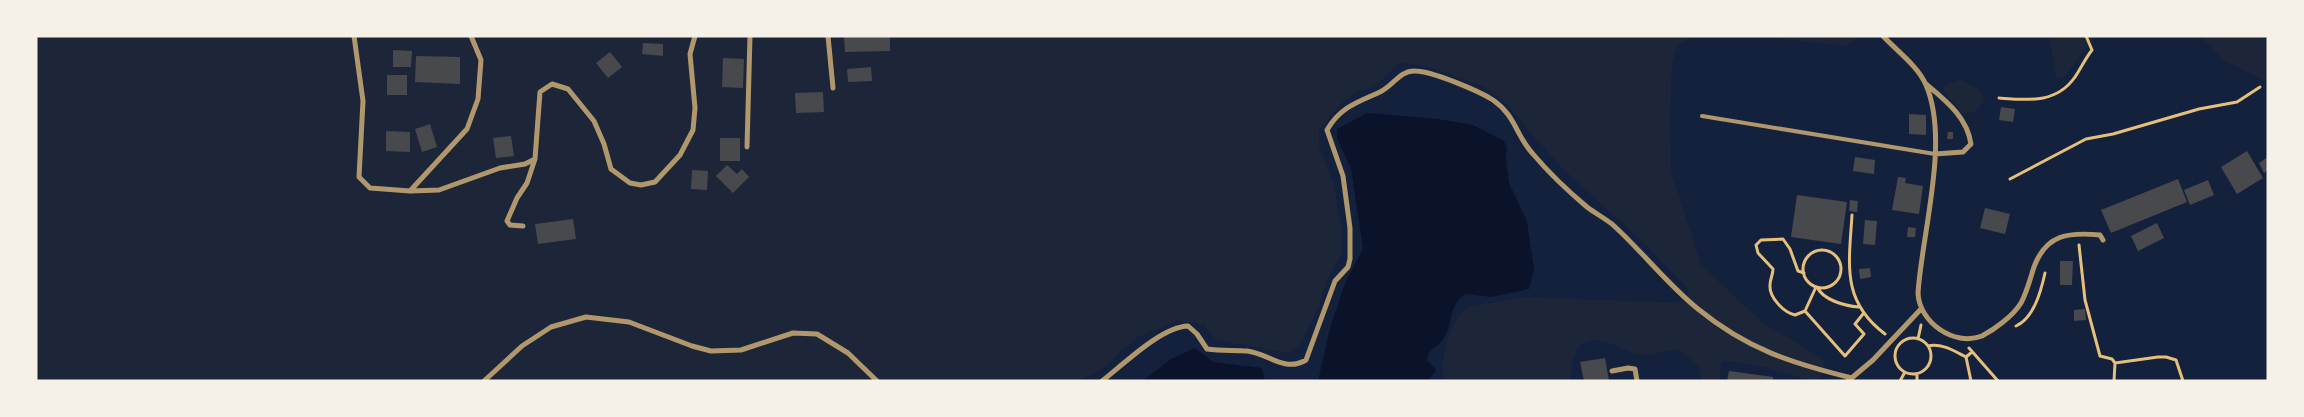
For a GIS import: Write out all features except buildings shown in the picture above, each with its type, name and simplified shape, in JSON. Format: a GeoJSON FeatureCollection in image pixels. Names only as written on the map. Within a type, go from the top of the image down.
{"type":"FeatureCollection","features":[{"type":"Feature","properties":{"kind":"street"},"geometry":{"type":"LineString","coordinates":[[354,36],[363,101],[359,177],[370,188],[410,191],[439,190],[500,168],[525,164],[535,158]]}},
{"type":"Feature","properties":{"kind":"street"},"geometry":{"type":"LineString","coordinates":[[410,191],[467,128],[478,99],[481,60],[471,36]]}},
{"type":"Feature","properties":{"kind":"street"},"geometry":{"type":"LineString","coordinates":[[523,226],[510,225],[507,221],[517,198],[527,182],[535,158],[540,92],[552,84],[568,89],[594,121],[604,144],[611,169],[630,183],[641,185],[655,182],[680,155],[692,130],[695,108],[690,54],[695,36]]}},
{"type":"Feature","properties":{"kind":"street"},"geometry":{"type":"LineString","coordinates":[[747,146],[750,36]]}},
{"type":"Feature","properties":{"kind":"street"},"geometry":{"type":"LineString","coordinates":[[828,36],[833,88]]}},
{"type":"Feature","properties":{"kind":"street"},"geometry":{"type":"LineString","coordinates":[[1883,36],[1915,69],[1926,84],[1959,116],[1970,137],[1970,144],[1963,152],[1935,154]]}},
{"type":"Feature","properties":{"kind":"street"},"geometry":{"type":"LineString","coordinates":[[1102,381],[1172,328],[1180,326],[1188,326],[1197,334],[1207,349],[1230,352],[1248,351],[1291,366],[1306,360],[1335,281],[1348,266],[1350,259],[1350,228],[1343,176],[1327,130],[1332,122],[1354,102],[1382,91],[1407,72],[1417,71],[1465,85],[1493,100],[1513,119],[1531,152],[1588,208],[1610,223],[1696,308],[1760,350],[1806,367],[1850,379],[1893,340],[1921,309]]}},
{"type":"Feature","properties":{"kind":"street"},"geometry":{"type":"LineString","coordinates":[[1926,84],[1934,114],[1935,154],[1920,262],[1918,293],[1921,309],[1936,326],[1965,340],[1982,336],[2020,306],[2038,259],[2056,239],[2062,235],[2080,233],[2100,235],[2103,240]]}},
{"type":"Feature","properties":{"kind":"street"},"geometry":{"type":"LineString","coordinates":[[484,381],[522,346],[551,326],[586,317],[630,322],[692,346],[711,351],[741,350],[793,333],[817,334],[848,354],[877,381]]}},
{"type":"Feature","properties":{"kind":"street"},"geometry":{"type":"LineString","coordinates":[[1612,372],[1635,369],[1637,381]]}},
{"type":"Feature","properties":{"kind":"lane"},"geometry":{"type":"LineString","coordinates":[[1702,116],[1935,154]]}},
{"type":"Feature","properties":{"kind":"path"},"geometry":{"type":"LineString","coordinates":[[1999,98],[2039,100],[2054,95],[2075,77],[2092,50],[2086,36]]}},
{"type":"Feature","properties":{"kind":"path"},"geometry":{"type":"LineString","coordinates":[[2010,179],[2086,140],[2199,109],[2237,102],[2260,87]]}},
{"type":"Feature","properties":{"kind":"path"},"geometry":{"type":"LineString","coordinates":[[1852,215],[1850,284],[1859,307],[1864,314],[1893,340]]}},
{"type":"Feature","properties":{"kind":"path"},"geometry":{"type":"LineString","coordinates":[[1804,273],[1798,271],[1790,248],[1783,239],[1761,240],[1756,245],[1758,253],[1773,269],[1770,286],[1771,292],[1781,308],[1794,315],[1805,311],[1816,287]]}},
{"type":"Feature","properties":{"kind":"path"},"geometry":{"type":"LineString","coordinates":[[2074,241],[2080,246],[2085,300],[2100,356],[2112,359],[2115,363],[2114,381]]}},
{"type":"Feature","properties":{"kind":"path"},"geometry":{"type":"LineString","coordinates":[[1816,287],[1831,286],[1839,277],[1841,269],[1839,259],[1830,252],[1817,251],[1807,258],[1804,273],[1808,282],[1816,287],[1820,294],[1849,306],[1859,307]]}},
{"type":"Feature","properties":{"kind":"path"},"geometry":{"type":"LineString","coordinates":[[1841,269],[1850,269]]}},
{"type":"Feature","properties":{"kind":"path"},"geometry":{"type":"LineString","coordinates":[[2000,323],[2008,329],[2021,324],[2038,299],[2046,269]]}},
{"type":"Feature","properties":{"kind":"path"},"geometry":{"type":"LineString","coordinates":[[1805,311],[1846,356],[1864,334],[1855,324],[1864,314]]}},
{"type":"Feature","properties":{"kind":"path"},"geometry":{"type":"LineString","coordinates":[[1911,338],[1918,339],[1928,346],[1931,359],[1923,371],[1917,374],[1905,372],[1898,366],[1896,359],[1899,346],[1911,338]]}},
{"type":"Feature","properties":{"kind":"path"},"geometry":{"type":"LineString","coordinates":[[1965,340],[1972,352],[1998,381]]}},
{"type":"Feature","properties":{"kind":"path"},"geometry":{"type":"LineString","coordinates":[[1928,346],[1937,344],[1966,357]]}},
{"type":"Feature","properties":{"kind":"path"},"geometry":{"type":"LineString","coordinates":[[1966,357],[1972,352]]}},
{"type":"Feature","properties":{"kind":"path"},"geometry":{"type":"LineString","coordinates":[[1966,357],[1971,381]]}},
{"type":"Feature","properties":{"kind":"path"},"geometry":{"type":"LineString","coordinates":[[2115,363],[2166,357],[2176,360],[2183,381]]}},
{"type":"Feature","properties":{"kind":"path"},"geometry":{"type":"LineString","coordinates":[[1900,381],[1905,372]]}},
{"type":"Feature","properties":{"kind":"path"},"geometry":{"type":"LineString","coordinates":[[1917,374],[1917,381]]}},
{"type":"Feature","properties":{"kind":"shaded area"},"geometry":{"type":"Polygon","coordinates":[[[36,36],[1694,36],[1678,45],[1672,62],[1671,172],[1701,265],[1762,322],[1823,359],[1825,367],[1820,378],[1813,381],[1765,367],[1728,361],[1722,362],[1719,381],[1702,381],[1698,365],[1678,349],[1640,355],[1597,340],[1582,344],[1574,356],[1570,381],[1446,381],[1443,367],[1447,341],[1458,317],[1468,307],[1525,297],[1682,303],[1688,299],[1688,288],[1641,240],[1563,169],[1504,102],[1486,88],[1432,68],[1407,63],[1399,64],[1374,87],[1357,92],[1343,102],[1319,130],[1319,146],[1334,186],[1342,232],[1341,255],[1327,279],[1318,309],[1300,344],[1289,353],[1216,340],[1204,324],[1178,321],[1137,337],[1101,370],[1077,381],[36,381],[36,36]]]}},
{"type":"Feature","properties":{"kind":"shaded area"},"geometry":{"type":"Polygon","coordinates":[[[1758,36],[1862,36],[1846,46],[1758,36]]]}},
{"type":"Feature","properties":{"kind":"shaded area"},"geometry":{"type":"Polygon","coordinates":[[[2048,36],[2095,36],[2066,75],[2061,78],[2056,76],[2048,36]]]}},
{"type":"Feature","properties":{"kind":"shaded area"},"geometry":{"type":"Polygon","coordinates":[[[2201,36],[2268,36],[2268,82],[2224,61],[2201,36]]]}},
{"type":"Feature","properties":{"kind":"shaded area"},"geometry":{"type":"Polygon","coordinates":[[[1959,80],[1968,83],[1981,92],[1985,100],[1976,111],[1964,114],[1944,92],[1945,85],[1959,80]]]}},
{"type":"Feature","properties":{"kind":"shaded area"},"geometry":{"type":"Polygon","coordinates":[[[1367,113],[1438,119],[1473,125],[1504,141],[1507,148],[1506,160],[1509,183],[1527,221],[1534,270],[1529,289],[1491,297],[1465,294],[1455,305],[1447,333],[1428,355],[1427,360],[1436,370],[1428,381],[1318,381],[1330,328],[1345,283],[1363,249],[1351,169],[1337,138],[1337,129],[1367,113]]]}},
{"type":"Feature","properties":{"kind":"shaded area"},"geometry":{"type":"Polygon","coordinates":[[[1195,348],[1213,362],[1262,368],[1265,381],[1143,381],[1171,359],[1195,348]]]}}]}
